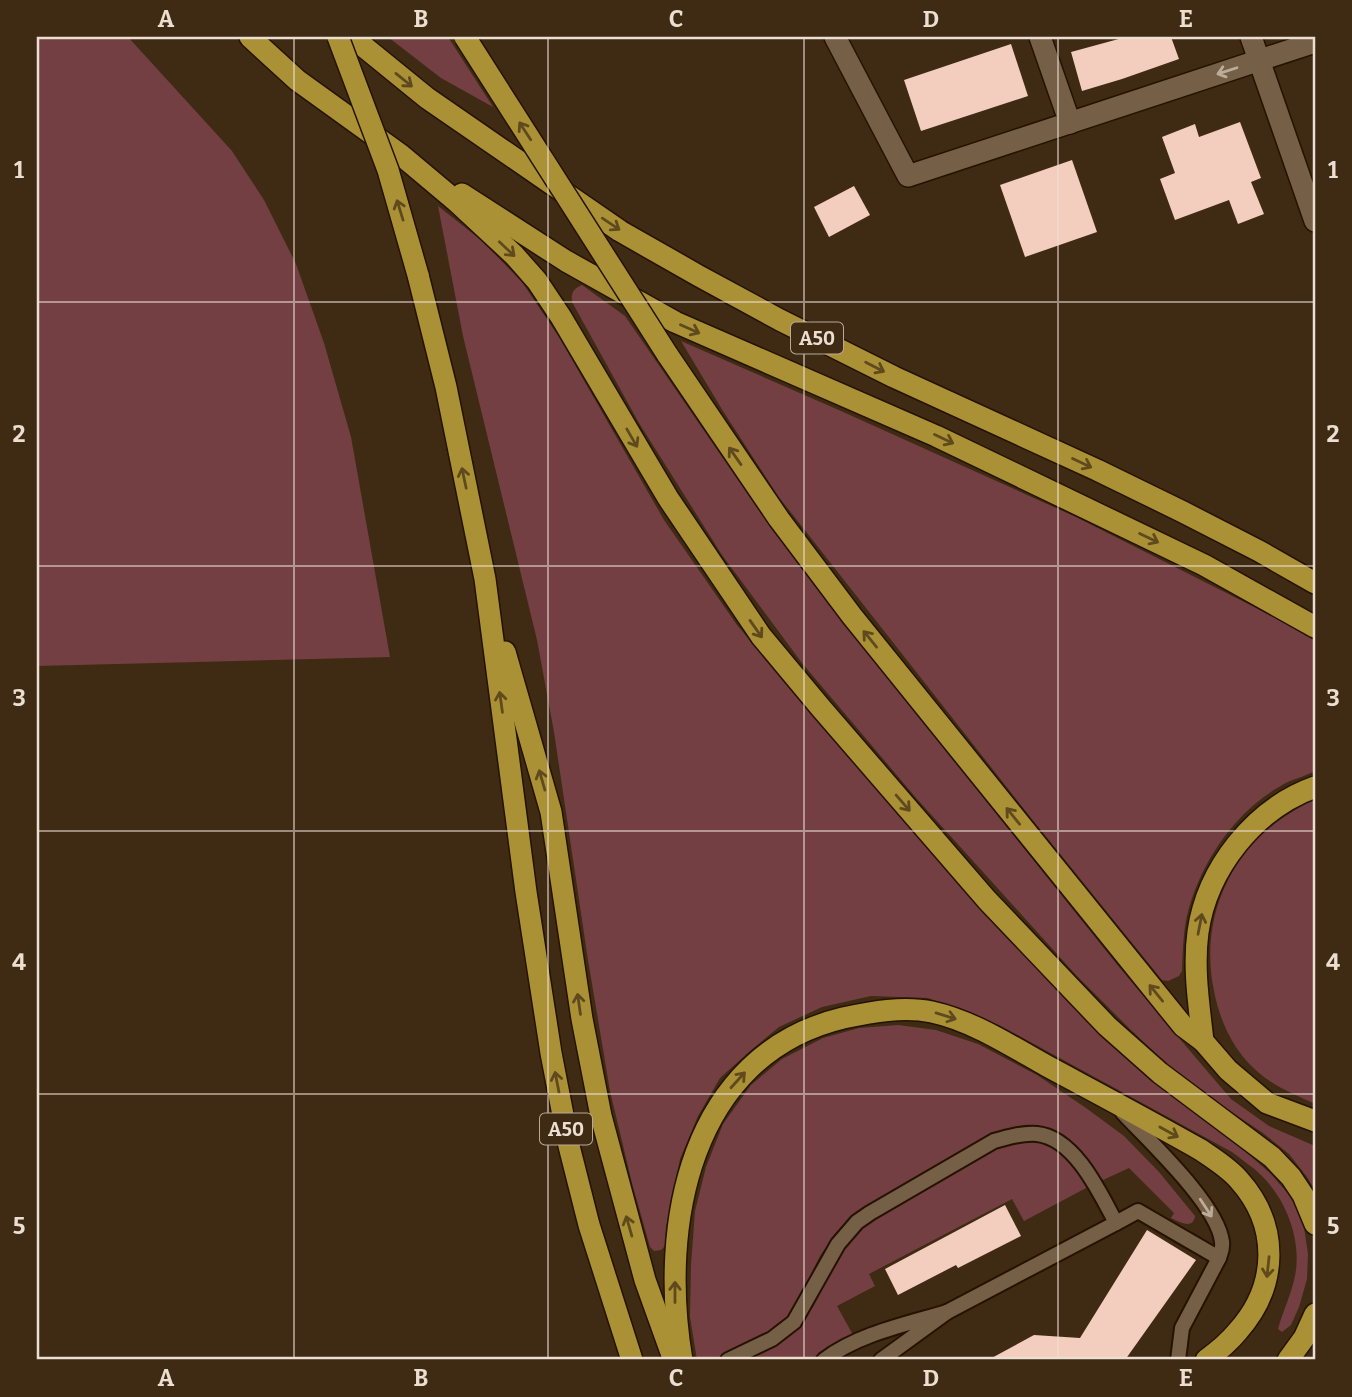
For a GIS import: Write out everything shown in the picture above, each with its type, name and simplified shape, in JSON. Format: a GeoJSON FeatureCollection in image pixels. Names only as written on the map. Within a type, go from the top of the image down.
{"type":"FeatureCollection","features":[{"type":"Feature","properties":{"kind":"highway"},"geometry":{"type":"LineString","coordinates":[[250,37],[298,80],[401,155],[566,261],[675,322],[936,436],[1204,565],[1315,627]]}},
{"type":"Feature","properties":{"kind":"highway","name":"A50"},"geometry":{"type":"LineString","coordinates":[[338,37],[388,170],[405,224],[446,387],[485,579],[524,878],[551,1053],[569,1146],[589,1225],[632,1360]]}},
{"type":"Feature","properties":{"kind":"highway","name":"A50"},"geometry":{"type":"LineString","coordinates":[[352,37],[450,114],[620,231],[699,276],[894,377],[1183,512],[1315,583]]}},
{"type":"Feature","properties":{"kind":"highway"},"geometry":{"type":"LineString","coordinates":[[465,37],[667,354],[779,519],[852,616],[1183,1026],[1203,1041],[1228,1070],[1267,1103],[1315,1121]]}},
{"type":"Feature","properties":{"kind":"highway"},"geometry":{"type":"LineString","coordinates":[[401,155],[486,229],[537,281],[711,564],[761,636],[821,708],[987,900],[1107,1026],[1160,1073],[1272,1157],[1303,1195],[1315,1224]]}},
{"type":"Feature","properties":{"kind":"highway"},"geometry":{"type":"LineString","coordinates":[[485,579],[551,812],[582,1019],[601,1116],[626,1217],[673,1360]]}},
{"type":"Feature","properties":{"kind":"highway"},"geometry":{"type":"LineString","coordinates":[[1203,1041],[1196,967],[1198,934],[1204,905],[1231,852],[1252,826],[1278,806],[1315,788]]}},
{"type":"Feature","properties":{"kind":"highway"},"geometry":{"type":"LineString","coordinates":[[682,1360],[675,1301],[678,1226],[693,1158],[708,1123],[725,1094],[745,1072],[799,1033],[830,1021],[896,1009],[931,1012],[960,1021],[996,1038],[1201,1150],[1239,1179],[1264,1219],[1270,1258],[1268,1278],[1262,1294],[1238,1332],[1206,1360]]}},
{"type":"Feature","properties":{"kind":"highway"},"geometry":{"type":"LineString","coordinates":[[1288,1360],[1304,1338],[1315,1314]]}},
{"type":"Feature","properties":{"kind":"street"},"geometry":{"type":"LineString","coordinates":[[835,37],[908,176],[1315,41]]}},
{"type":"Feature","properties":{"kind":"street"},"geometry":{"type":"LineString","coordinates":[[1040,37],[1070,123]]}},
{"type":"Feature","properties":{"kind":"street"},"geometry":{"type":"LineString","coordinates":[[1251,37],[1315,221]]}},
{"type":"Feature","properties":{"kind":"lane"},"geometry":{"type":"LineString","coordinates":[[1113,1101],[1183,1177],[1210,1213],[1222,1240],[1219,1258],[1182,1328],[1178,1360]]}},
{"type":"Feature","properties":{"kind":"lane"},"geometry":{"type":"LineString","coordinates":[[728,1360],[772,1339],[794,1322],[838,1244],[857,1222],[994,1142],[1010,1136],[1040,1134],[1061,1144],[1095,1183],[1116,1223]]}},
{"type":"Feature","properties":{"kind":"lane"},"geometry":{"type":"LineString","coordinates":[[881,1360],[947,1312],[1138,1211],[1219,1258]]}},
{"type":"Feature","properties":{"kind":"lane"},"geometry":{"type":"LineString","coordinates":[[824,1360],[873,1334],[947,1312]]}},
{"type":"Feature","properties":{"kind":"shaded area"},"geometry":{"type":"Polygon","coordinates":[[[37,37],[128,37],[232,151],[264,200],[296,264],[324,343],[351,437],[390,657],[37,666],[37,37]]]}},
{"type":"Feature","properties":{"kind":"shaded area"},"geometry":{"type":"Polygon","coordinates":[[[388,37],[448,37],[493,107],[441,78],[388,37]]]}},
{"type":"Feature","properties":{"kind":"shaded area"},"geometry":{"type":"Polygon","coordinates":[[[438,206],[481,240],[522,282],[559,337],[664,520],[737,625],[829,735],[950,874],[1101,1036],[1165,1091],[1240,1147],[1270,1173],[1291,1197],[1304,1227],[1308,1254],[1307,1279],[1291,1325],[1282,1332],[1278,1329],[1295,1276],[1296,1249],[1285,1209],[1279,1197],[1259,1173],[1232,1152],[999,1025],[928,998],[871,996],[822,1007],[779,1027],[750,1051],[720,1078],[698,1116],[680,1159],[666,1227],[665,1246],[654,1251],[650,1247],[610,1091],[537,640],[463,336],[438,206]]]}},
{"type":"Feature","properties":{"kind":"shaded area"},"geometry":{"type":"Polygon","coordinates":[[[582,285],[625,316],[771,528],[896,689],[1119,967],[1196,1058],[1231,1099],[1269,1126],[1315,1146],[1315,1190],[1289,1154],[1263,1133],[1185,1081],[1076,975],[917,799],[802,663],[722,555],[639,423],[572,302],[573,292],[582,285]]]}},
{"type":"Feature","properties":{"kind":"shaded area"},"geometry":{"type":"Polygon","coordinates":[[[681,341],[1076,517],[1284,622],[1315,641],[1315,771],[1290,781],[1255,804],[1226,834],[1214,851],[1189,908],[1184,931],[1182,971],[1179,976],[1168,981],[1162,980],[778,496],[681,341]]]}},
{"type":"Feature","properties":{"kind":"shaded area"},"geometry":{"type":"Polygon","coordinates":[[[1315,800],[1315,1104],[1272,1082],[1242,1056],[1229,1036],[1220,1014],[1210,961],[1212,931],[1218,903],[1245,853],[1265,832],[1288,814],[1315,800]]]}},
{"type":"Feature","properties":{"kind":"shaded area"},"geometry":{"type":"Polygon","coordinates":[[[898,1025],[936,1030],[978,1044],[1037,1075],[1124,1136],[1159,1172],[1195,1216],[1194,1220],[1186,1224],[1171,1218],[1174,1213],[1129,1168],[1103,1180],[1078,1151],[1056,1133],[1029,1128],[1012,1130],[991,1136],[859,1211],[835,1234],[820,1256],[785,1321],[765,1335],[721,1355],[723,1360],[697,1360],[690,1317],[695,1211],[706,1167],[723,1124],[751,1085],[782,1059],[823,1038],[859,1028],[898,1025]]]}},
{"type":"Feature","properties":{"kind":"shaded area"},"geometry":{"type":"Polygon","coordinates":[[[1015,1140],[1041,1142],[1059,1151],[1088,1187],[1024,1221],[1012,1199],[869,1274],[875,1286],[837,1306],[853,1335],[811,1360],[747,1360],[779,1343],[797,1326],[813,1307],[841,1251],[855,1234],[874,1218],[994,1148],[1015,1140]]]}},
{"type":"Feature","properties":{"kind":"building"},"geometry":{"type":"Polygon","coordinates":[[[1126,37],[1171,37],[1179,59],[1082,91],[1071,52],[1126,37]]]}},
{"type":"Feature","properties":{"kind":"building"},"geometry":{"type":"Polygon","coordinates":[[[1011,44],[1028,96],[921,131],[904,80],[1011,44]]]}},
{"type":"Feature","properties":{"kind":"building"},"geometry":{"type":"Polygon","coordinates":[[[1240,122],[1261,178],[1251,182],[1264,214],[1238,224],[1229,200],[1175,220],[1160,179],[1175,173],[1162,137],[1195,124],[1199,137],[1240,122]]]}},
{"type":"Feature","properties":{"kind":"building"},"geometry":{"type":"Polygon","coordinates":[[[1072,160],[1097,232],[1025,257],[1000,185],[1072,160]]]}},
{"type":"Feature","properties":{"kind":"building"},"geometry":{"type":"Polygon","coordinates":[[[854,186],[870,215],[829,237],[814,207],[854,186]]]}},
{"type":"Feature","properties":{"kind":"building"},"geometry":{"type":"Polygon","coordinates":[[[1005,1205],[1021,1236],[898,1295],[885,1269],[1005,1205]]]}},
{"type":"Feature","properties":{"kind":"building"},"geometry":{"type":"Polygon","coordinates":[[[1147,1230],[1196,1260],[1125,1360],[988,1360],[1034,1335],[1080,1338],[1147,1230]]]}}]}
